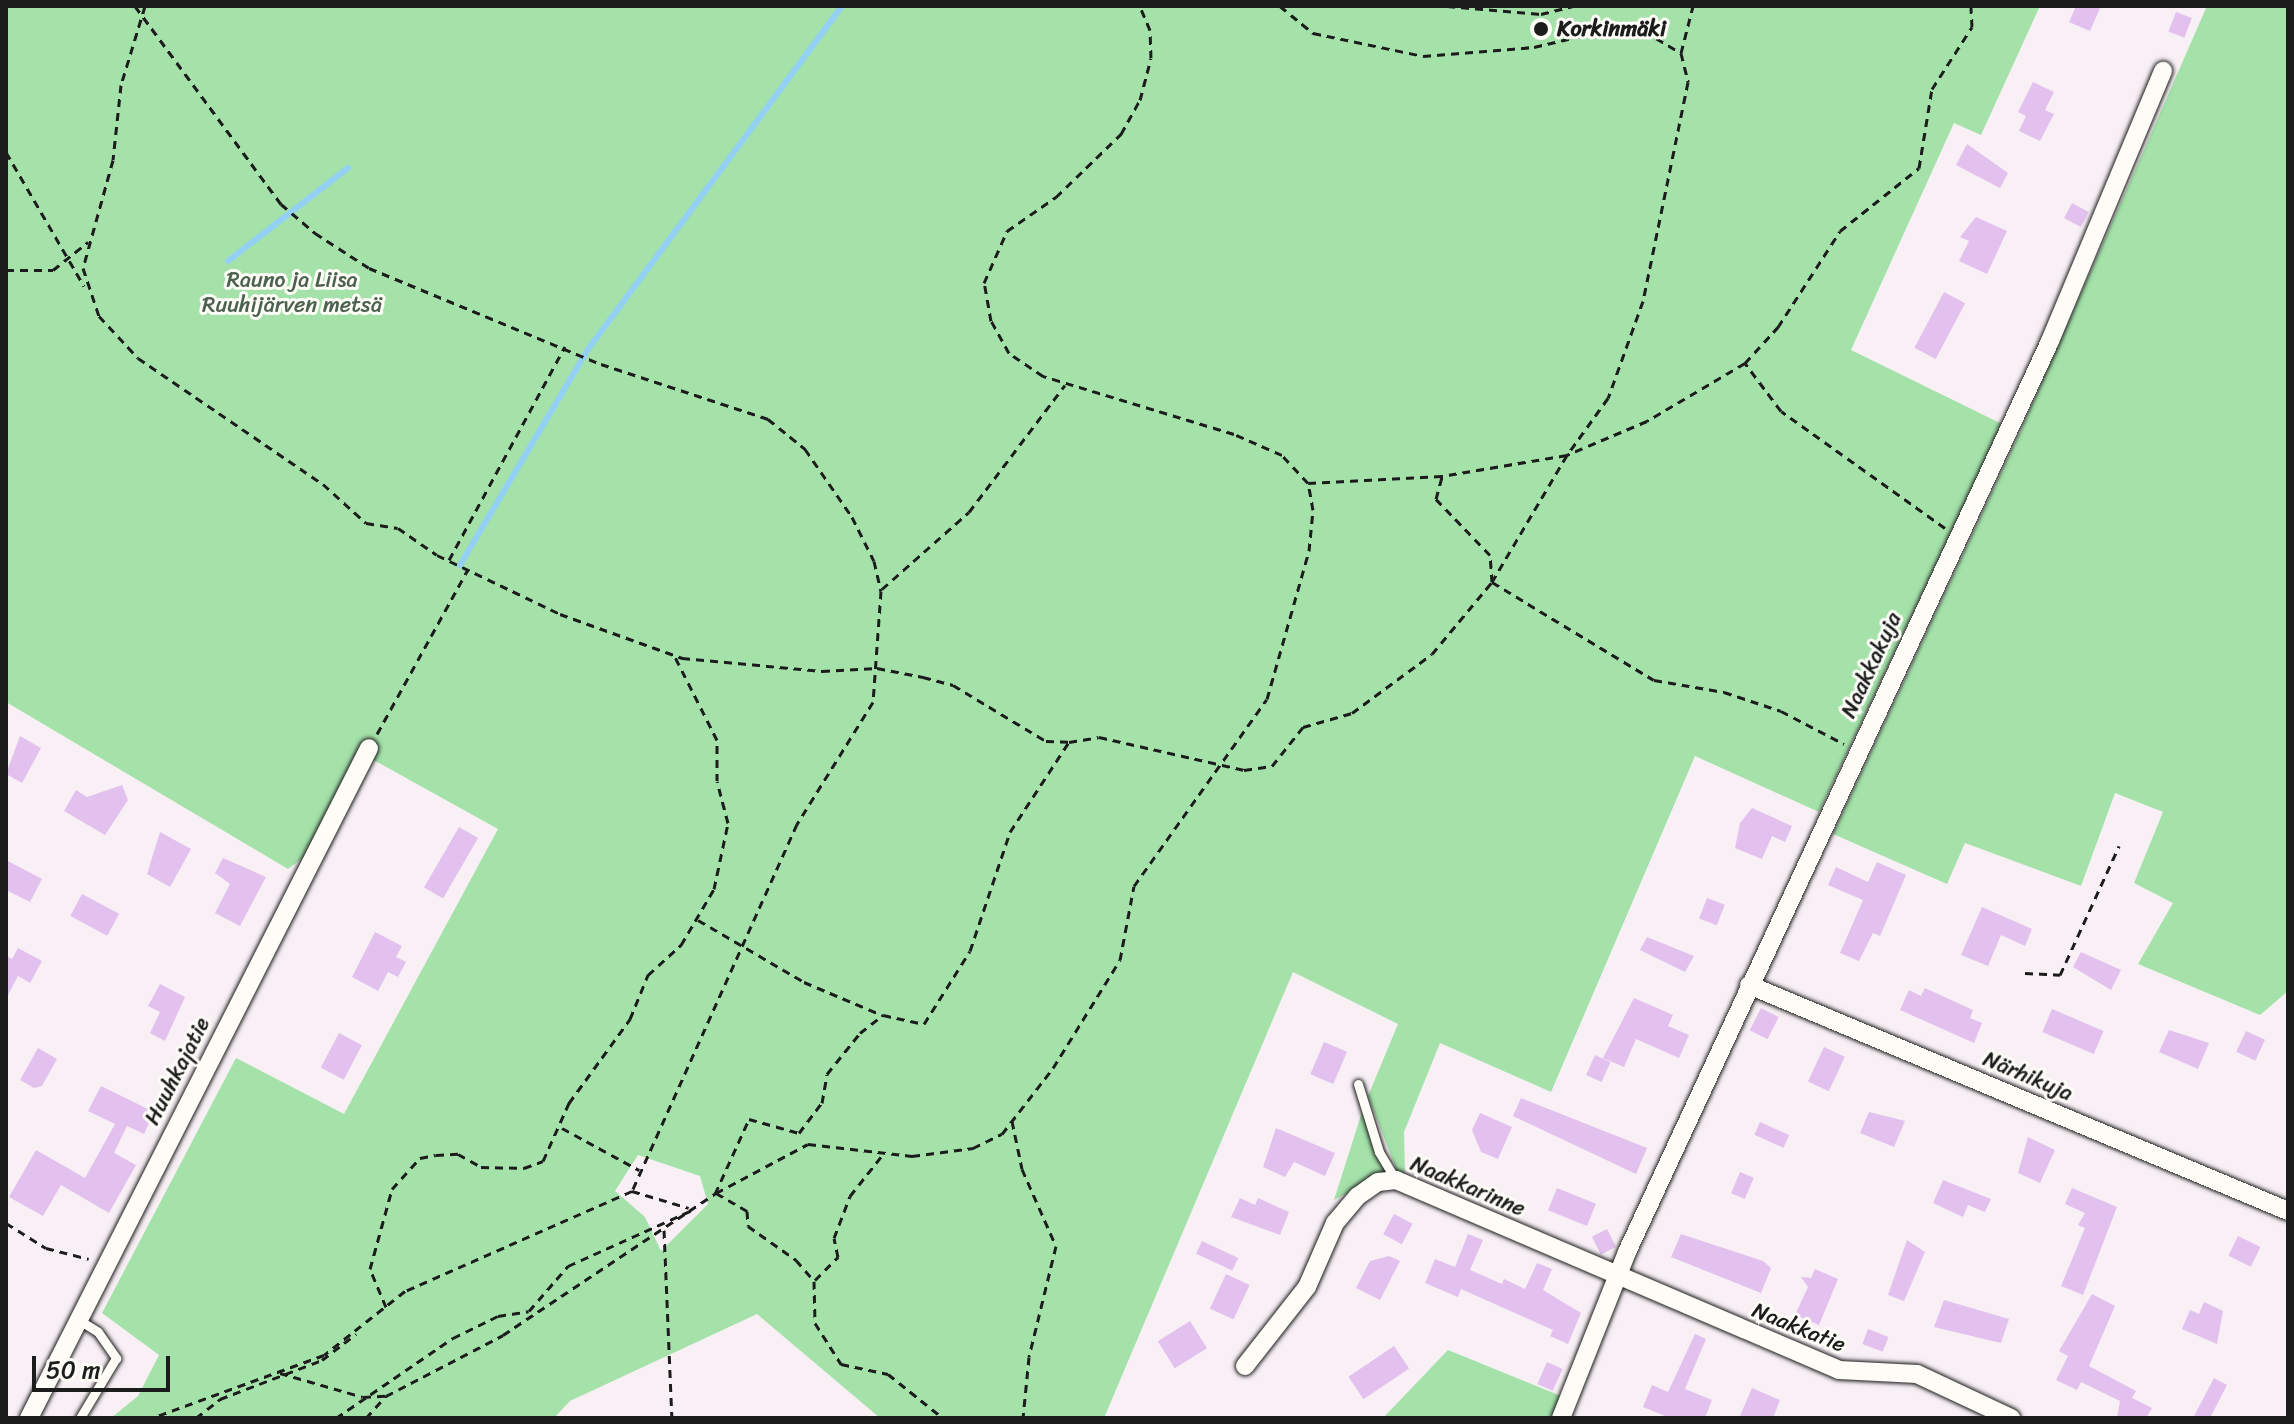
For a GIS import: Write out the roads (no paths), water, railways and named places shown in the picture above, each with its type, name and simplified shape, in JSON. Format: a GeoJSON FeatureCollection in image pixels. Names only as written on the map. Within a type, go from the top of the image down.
{"type":"FeatureCollection","features":[{"type":"Feature","properties":{"kind":"street","name":"Naakkakuja"},"geometry":{"type":"LineString","coordinates":[[1561,1418],[1618,1278],[1749,985],[2088,255],[2163,71]]}},
{"type":"Feature","properties":{"kind":"street","name":"Huuhkajatie"},"geometry":{"type":"LineString","coordinates":[[29,1418],[369,748]]}},
{"type":"Feature","properties":{"kind":"street","name":"Närhikuja"},"geometry":{"type":"LineString","coordinates":[[1749,985],[2288,1211]]}},
{"type":"Feature","properties":{"kind":"street","name":"Naakkarinne"},"geometry":{"type":"LineString","coordinates":[[1245,1366],[1307,1287],[1335,1223],[1358,1196],[1378,1182],[1396,1180],[1618,1278]]}},
{"type":"Feature","properties":{"kind":"street","name":"Naakkatie"},"geometry":{"type":"LineString","coordinates":[[1618,1278],[1839,1370],[1917,1374],[2011,1418]]}},
{"type":"Feature","properties":{"kind":"lane"},"geometry":{"type":"LineString","coordinates":[[1358,1084],[1379,1152],[1396,1180]]}},
{"type":"Feature","properties":{"kind":"lane"},"geometry":{"type":"LineString","coordinates":[[79,1320],[98,1332],[116,1358],[80,1418]]}},
{"type":"Feature","properties":{"kind":"waterway"},"geometry":{"type":"LineString","coordinates":[[460,565],[589,348],[842,6]]}},
{"type":"Feature","properties":{"kind":"waterway"},"geometry":{"type":"LineString","coordinates":[[228,261],[348,168]]}},
{"type":"Feature","properties":{"kind":"place","name":"Korkinmäki"},"geometry":{"type":"Point","coordinates":[1541,29]}},
{"type":"Feature","properties":{"kind":"park label","name":"Rauno ja Liisa Ruuhijärven metsä"},"geometry":{"type":"Point","coordinates":[292,292]}}]}
